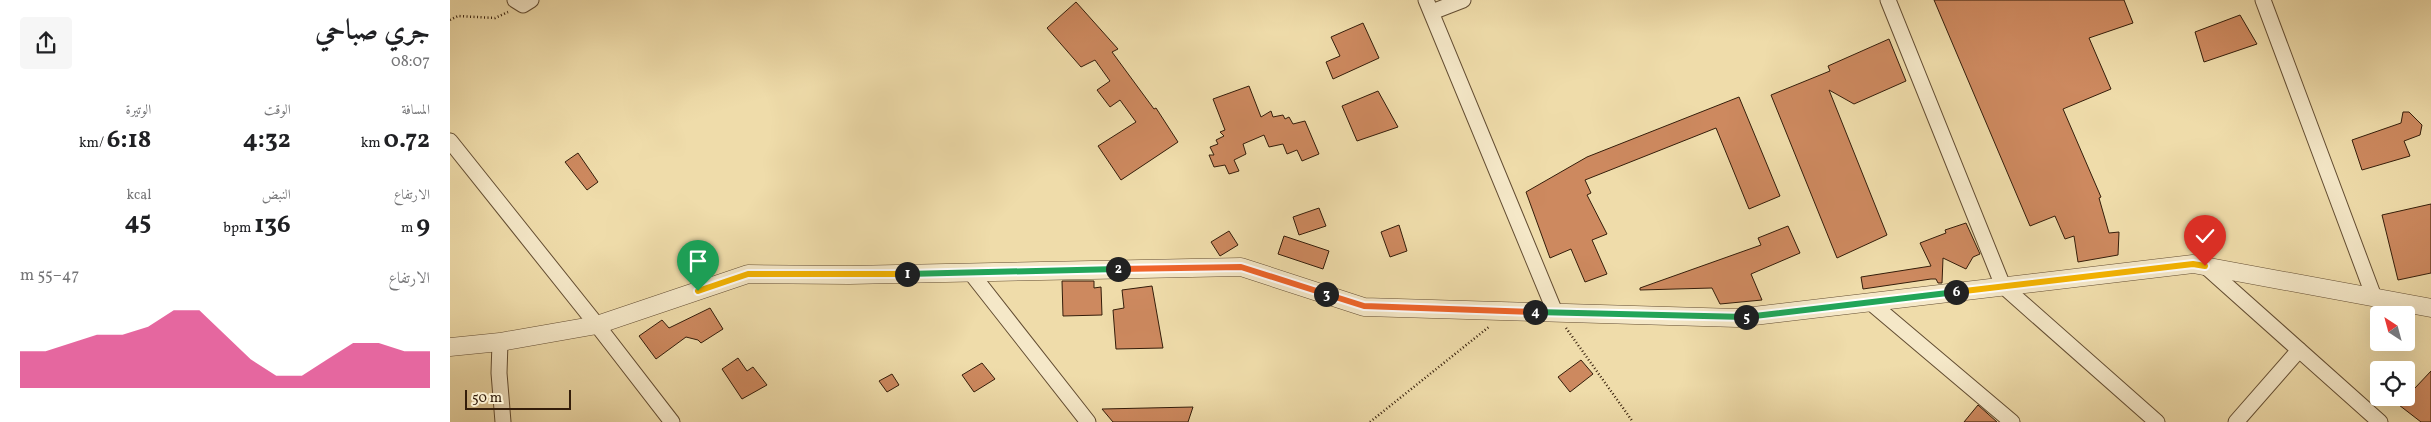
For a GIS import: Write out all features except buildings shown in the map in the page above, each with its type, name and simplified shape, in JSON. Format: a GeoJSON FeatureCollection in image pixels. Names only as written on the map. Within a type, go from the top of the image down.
{"type":"FeatureCollection","features":[{"type":"Feature","properties":{"kind":"street"},"geometry":{"type":"LineString","coordinates":[[1463,0],[1429,6],[1555,312]]}},
{"type":"Feature","properties":{"kind":"street"},"geometry":{"type":"LineString","coordinates":[[1888,0],[2003,286],[2157,422]]}},
{"type":"Feature","properties":{"kind":"street"},"geometry":{"type":"LineString","coordinates":[[2263,0],[2374,297]]}},
{"type":"Feature","properties":{"kind":"street"},"geometry":{"type":"LineString","coordinates":[[450,141],[597,324],[669,421]]}},
{"type":"Feature","properties":{"kind":"street"},"geometry":{"type":"LineString","coordinates":[[450,347],[500,342],[597,324],[748,274],[971,273],[1241,267],[1364,306],[1737,318],[2193,264],[2431,308]]}},
{"type":"Feature","properties":{"kind":"street"},"geometry":{"type":"LineString","coordinates":[[2205,266],[2380,422]]}},
{"type":"Feature","properties":{"kind":"street"},"geometry":{"type":"LineString","coordinates":[[971,273],[1088,422]]}},
{"type":"Feature","properties":{"kind":"street"},"geometry":{"type":"LineString","coordinates":[[1870,302],[2012,422]]}},
{"type":"Feature","properties":{"kind":"street"},"geometry":{"type":"LineString","coordinates":[[500,342],[499,373],[502,422]]}},
{"type":"Feature","properties":{"kind":"street"},"geometry":{"type":"LineString","coordinates":[[2236,422],[2299,350]]}},
{"type":"Feature","properties":{"kind":"path"},"geometry":{"type":"LineString","coordinates":[[450,20],[458,16],[495,18],[523,2]]}},
{"type":"Feature","properties":{"kind":"path"},"geometry":{"type":"LineString","coordinates":[[1372,421],[1507,312]]}},
{"type":"Feature","properties":{"kind":"path"},"geometry":{"type":"LineString","coordinates":[[1555,312],[1633,422]]}},
{"type":"Feature","properties":{"kind":"route"},"geometry":{"type":"LineString","coordinates":[[698,291],[748,274],[849,275],[1241,267],[1364,306],[1737,318],[2193,264],[2205,266]]}}]}
